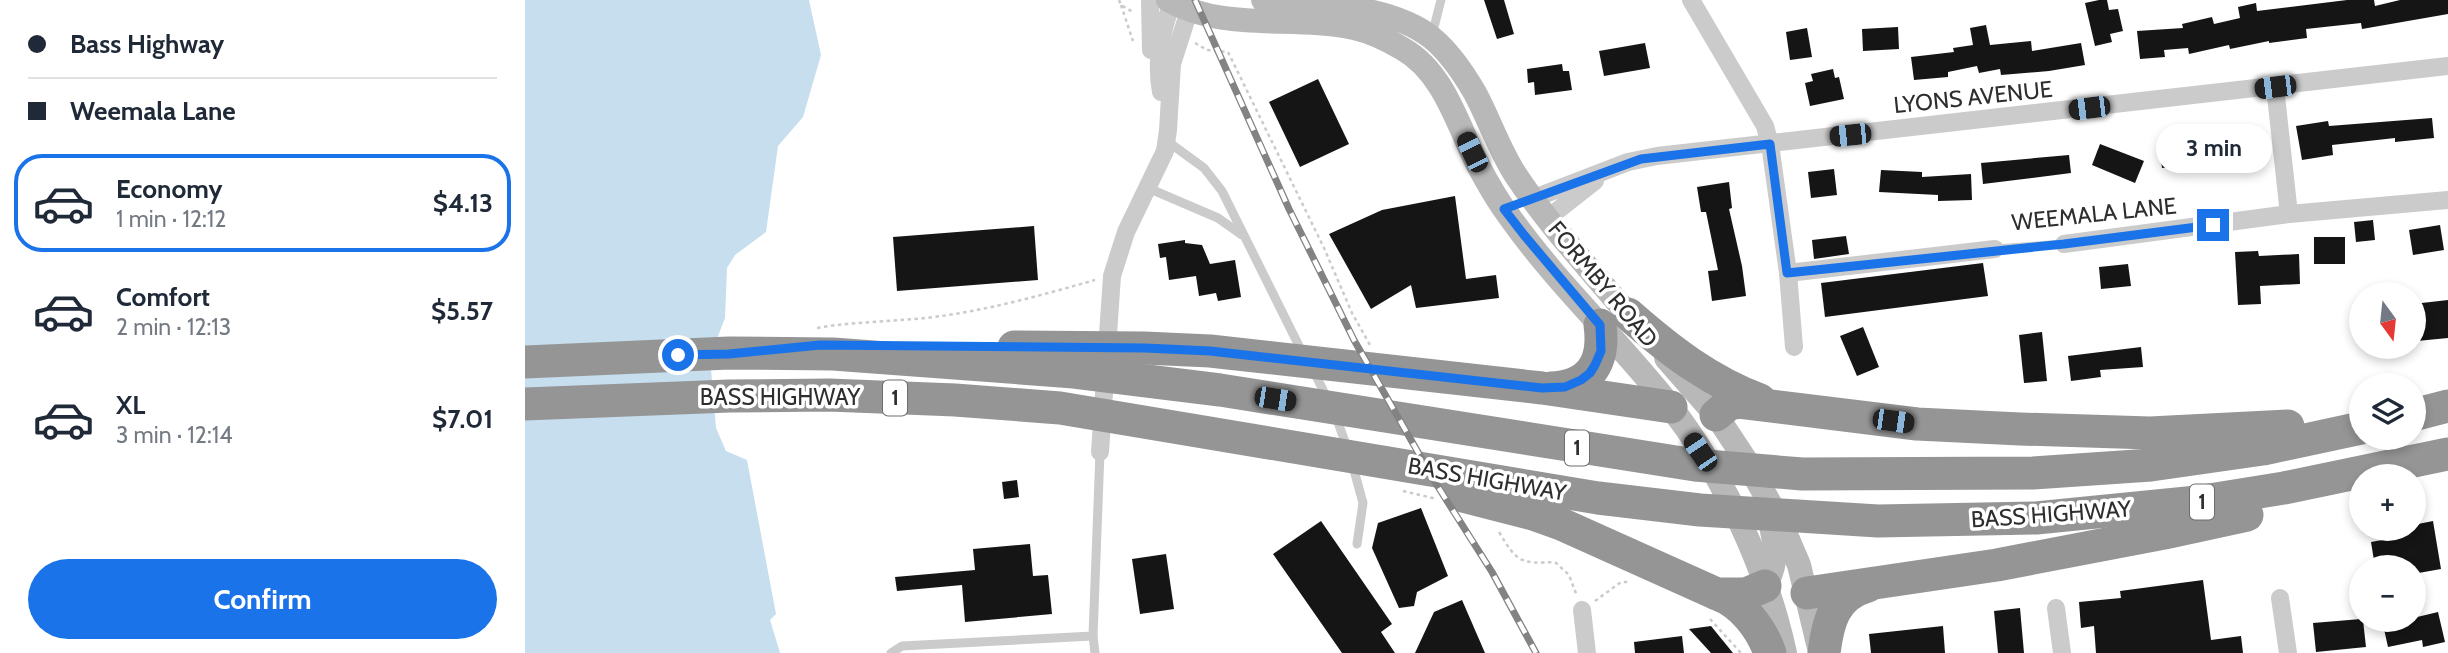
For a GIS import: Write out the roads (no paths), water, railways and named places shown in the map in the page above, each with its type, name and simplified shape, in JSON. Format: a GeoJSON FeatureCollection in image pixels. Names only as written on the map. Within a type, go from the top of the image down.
{"type":"FeatureCollection","features":[{"type":"Feature","properties":{"kind":"highway"},"geometry":{"type":"LineString","coordinates":[[1542,388],[1565,387],[1590,373],[1614,319],[1744,394],[1796,408]]}},
{"type":"Feature","properties":{"kind":"highway","name":"BASS HIGHWAY"},"geometry":{"type":"LineString","coordinates":[[525,362],[729,354],[820,345],[1143,364],[1303,403],[1695,465],[1802,474],[2033,473],[2151,465],[2263,449],[2349,431]]}},
{"type":"Feature","properties":{"kind":"highway"},"geometry":{"type":"LineString","coordinates":[[1143,364],[1210,351],[1542,388],[1671,407]]}},
{"type":"Feature","properties":{"kind":"highway","name":"BASS HIGHWAY"},"geometry":{"type":"LineString","coordinates":[[525,404],[829,395],[1060,408],[1146,422],[1329,459],[1488,502],[1598,498],[1699,510],[1819,519],[1951,521],[2024,518],[2197,502],[2284,488],[2448,454]]}},
{"type":"Feature","properties":{"kind":"highway"},"geometry":{"type":"LineString","coordinates":[[1716,415],[1729,404],[1739,402],[1917,424],[2150,433],[2349,423]]}},
{"type":"Feature","properties":{"kind":"highway"},"geometry":{"type":"LineString","coordinates":[[2426,412],[2448,406]]}},
{"type":"Feature","properties":{"kind":"highway"},"geometry":{"type":"LineString","coordinates":[[2417,464],[2448,454]]}},
{"type":"Feature","properties":{"kind":"highway"},"geometry":{"type":"LineString","coordinates":[[1807,593],[1997,565],[2164,533],[2237,517],[2349,485]]}},
{"type":"Feature","properties":{"kind":"highway"},"geometry":{"type":"LineString","coordinates":[[1488,502],[1533,514],[1570,528],[1738,604],[1763,637],[1770,653]]}},
{"type":"Feature","properties":{"kind":"highway"},"geometry":{"type":"LineString","coordinates":[[1717,594],[1746,594],[1763,573]]}},
{"type":"Feature","properties":{"kind":"highway"},"geometry":{"type":"LineString","coordinates":[[1822,653],[1830,621],[1842,600],[1855,590],[1877,584]]}},
{"type":"Feature","properties":{"kind":"main road","name":"FORMBY ROAD"},"geometry":{"type":"LineString","coordinates":[[1262,0],[1366,11],[1400,22],[1431,37],[1446,53],[1468,83],[1513,171],[1548,218],[1724,487],[1763,573],[1785,653]]}},
{"type":"Feature","properties":{"kind":"main road","name":"FORMBY ROAD"},"geometry":{"type":"LineString","coordinates":[[1174,2],[1216,16],[1355,29],[1389,41],[1416,58],[1442,90],[1479,166],[1504,209],[1524,235],[1716,415],[1786,533],[1799,565],[1822,653]]}},
{"type":"Feature","properties":{"kind":"main road"},"geometry":{"type":"LineString","coordinates":[[1416,58],[1431,37]]}},
{"type":"Feature","properties":{"kind":"main road"},"geometry":{"type":"LineString","coordinates":[[1504,209],[1532,199]]}},
{"type":"Feature","properties":{"kind":"main road"},"geometry":{"type":"LineString","coordinates":[[1524,235],[1548,218]]}},
{"type":"Feature","properties":{"kind":"main road"},"geometry":{"type":"LineString","coordinates":[[1671,407],[1716,415],[1709,446],[1724,487]]}},
{"type":"Feature","properties":{"kind":"main road"},"geometry":{"type":"LineString","coordinates":[[1761,487],[1776,560],[1763,573],[1807,593]]}},
{"type":"Feature","properties":{"kind":"street"},"geometry":{"type":"LineString","coordinates":[[1691,0],[1765,126],[1770,144],[1787,273],[1794,347]]}},
{"type":"Feature","properties":{"kind":"street"},"geometry":{"type":"LineString","coordinates":[[1168,135],[1160,87],[1159,54],[1174,2]]}},
{"type":"Feature","properties":{"kind":"street"},"geometry":{"type":"LineString","coordinates":[[1100,452],[1112,276],[1122,243],[1161,162],[1168,135],[1174,2]]}},
{"type":"Feature","properties":{"kind":"street","name":"LYONS AVENUE"},"geometry":{"type":"LineString","coordinates":[[1532,199],[1628,162],[1657,156],[2448,66]]}},
{"type":"Feature","properties":{"kind":"street"},"geometry":{"type":"LineString","coordinates":[[2275,87],[2289,214]]}},
{"type":"Feature","properties":{"kind":"street","name":"LYONS AVENUE"},"geometry":{"type":"LineString","coordinates":[[1548,218],[1599,177],[1628,162]]}},
{"type":"Feature","properties":{"kind":"street","name":"WEEMALA LANE"},"geometry":{"type":"LineString","coordinates":[[2064,244],[2289,214],[2448,200]]}},
{"type":"Feature","properties":{"kind":"street","name":"WEEMALA LANE"},"geometry":{"type":"LineString","coordinates":[[1787,273],[1995,249]]}},
{"type":"Feature","properties":{"kind":"street"},"geometry":{"type":"LineString","coordinates":[[2280,598],[2288,653]]}},
{"type":"Feature","properties":{"kind":"street"},"geometry":{"type":"LineString","coordinates":[[2056,608],[2062,653]]}},
{"type":"Feature","properties":{"kind":"street"},"geometry":{"type":"LineString","coordinates":[[1582,610],[1587,653]]}},
{"type":"Feature","properties":{"kind":"lane"},"geometry":{"type":"LineString","coordinates":[[1431,37],[1441,0]]}},
{"type":"Feature","properties":{"kind":"lane"},"geometry":{"type":"LineString","coordinates":[[1168,135],[1214,180],[1343,431],[1363,503],[1356,544]]}},
{"type":"Feature","properties":{"kind":"lane"},"geometry":{"type":"LineString","coordinates":[[1148,188],[1218,218],[1237,230],[1245,239]]}},
{"type":"Feature","properties":{"kind":"lane","name":"WEEMALA LANE"},"geometry":{"type":"LineString","coordinates":[[1995,249],[2064,244]]}},
{"type":"Feature","properties":{"kind":"lane"},"geometry":{"type":"LineString","coordinates":[[1095,653],[1093,636],[1100,452]]}},
{"type":"Feature","properties":{"kind":"lane"},"geometry":{"type":"LineString","coordinates":[[891,653],[902,646],[1093,636]]}},
{"type":"Feature","properties":{"kind":"water"},"geometry":{"type":"Polygon","coordinates":[[[525,0],[809,0],[821,55],[803,117],[778,146],[766,232],[735,255],[727,268],[725,318],[710,357],[716,428],[726,451],[747,460],[776,614],[770,620],[780,653],[525,653],[525,0]]]}},
{"type":"Feature","properties":{"kind":"railway"},"geometry":{"type":"LineString","coordinates":[[1195,0],[1289,209],[1354,340],[1435,482],[1492,572],[1536,653]]}}]}
